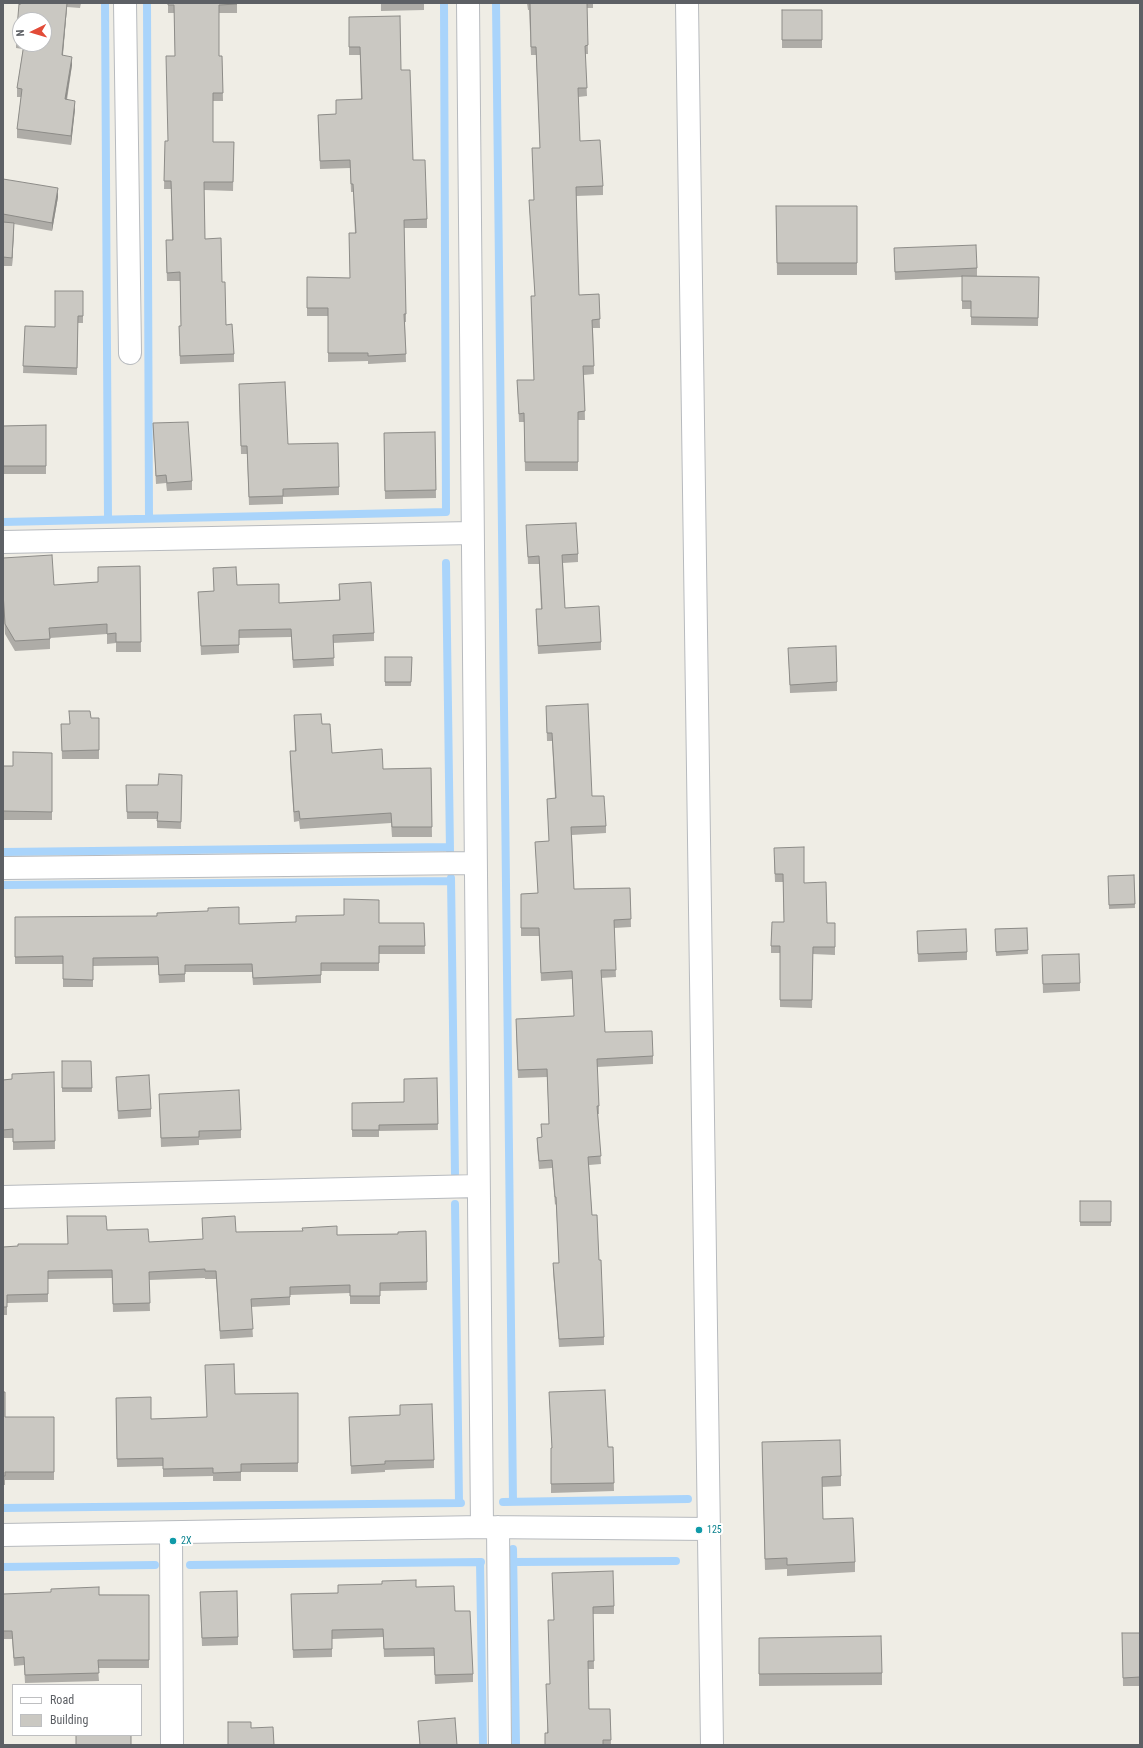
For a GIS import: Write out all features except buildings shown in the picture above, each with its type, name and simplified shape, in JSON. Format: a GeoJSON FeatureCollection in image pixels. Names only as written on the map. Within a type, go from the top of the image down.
{"type":"FeatureCollection","features":[{"type":"Feature","properties":{"kind":"street"},"geometry":{"type":"LineString","coordinates":[[125,3],[130,353]]}},
{"type":"Feature","properties":{"kind":"street"},"geometry":{"type":"LineString","coordinates":[[468,3],[478,1186],[490,1527],[500,1745]]}},
{"type":"Feature","properties":{"kind":"street"},"geometry":{"type":"LineString","coordinates":[[688,3],[712,1745]]}},
{"type":"Feature","properties":{"kind":"street"},"geometry":{"type":"LineString","coordinates":[[3,542],[472,534]]}},
{"type":"Feature","properties":{"kind":"street"},"geometry":{"type":"LineString","coordinates":[[3,868],[475,863]]}},
{"type":"Feature","properties":{"kind":"street"},"geometry":{"type":"LineString","coordinates":[[3,1197],[478,1186]]}},
{"type":"Feature","properties":{"kind":"street"},"geometry":{"type":"LineString","coordinates":[[3,1536],[490,1527],[710,1529]]}},
{"type":"Feature","properties":{"kind":"street"},"geometry":{"type":"LineString","coordinates":[[171,1533],[172,1745]]}},
{"type":"Feature","properties":{"kind":"waterway"},"geometry":{"type":"LineString","coordinates":[[105,3],[108,519]]}},
{"type":"Feature","properties":{"kind":"waterway"},"geometry":{"type":"LineString","coordinates":[[147,3],[149,518]]}},
{"type":"Feature","properties":{"kind":"waterway"},"geometry":{"type":"LineString","coordinates":[[3,522],[446,512],[444,3]]}},
{"type":"Feature","properties":{"kind":"waterway"},"geometry":{"type":"LineString","coordinates":[[496,3],[513,1502]]}},
{"type":"Feature","properties":{"kind":"waterway"},"geometry":{"type":"LineString","coordinates":[[446,563],[450,851]]}},
{"type":"Feature","properties":{"kind":"waterway"},"geometry":{"type":"LineString","coordinates":[[3,852],[450,847]]}},
{"type":"Feature","properties":{"kind":"waterway"},"geometry":{"type":"LineString","coordinates":[[451,878],[455,1174]]}},
{"type":"Feature","properties":{"kind":"waterway"},"geometry":{"type":"LineString","coordinates":[[3,885],[451,881]]}},
{"type":"Feature","properties":{"kind":"waterway"},"geometry":{"type":"LineString","coordinates":[[455,1204],[459,1502]]}},
{"type":"Feature","properties":{"kind":"waterway"},"geometry":{"type":"LineString","coordinates":[[503,1502],[688,1499]]}},
{"type":"Feature","properties":{"kind":"waterway"},"geometry":{"type":"LineString","coordinates":[[3,1508],[461,1503]]}},
{"type":"Feature","properties":{"kind":"waterway"},"geometry":{"type":"LineString","coordinates":[[513,1549],[516,1745]]}},
{"type":"Feature","properties":{"kind":"waterway"},"geometry":{"type":"LineString","coordinates":[[515,1562],[676,1561]]}},
{"type":"Feature","properties":{"kind":"waterway"},"geometry":{"type":"LineString","coordinates":[[480,1562],[483,1745]]}},
{"type":"Feature","properties":{"kind":"waterway"},"geometry":{"type":"LineString","coordinates":[[190,1565],[481,1562]]}},
{"type":"Feature","properties":{"kind":"waterway"},"geometry":{"type":"LineString","coordinates":[[3,1567],[155,1565]]}},
{"type":"Feature","properties":{"kind":"place","name":"125"},"geometry":{"type":"Point","coordinates":[699,1530]}},
{"type":"Feature","properties":{"kind":"place","name":"2X"},"geometry":{"type":"Point","coordinates":[173,1541]}}]}
